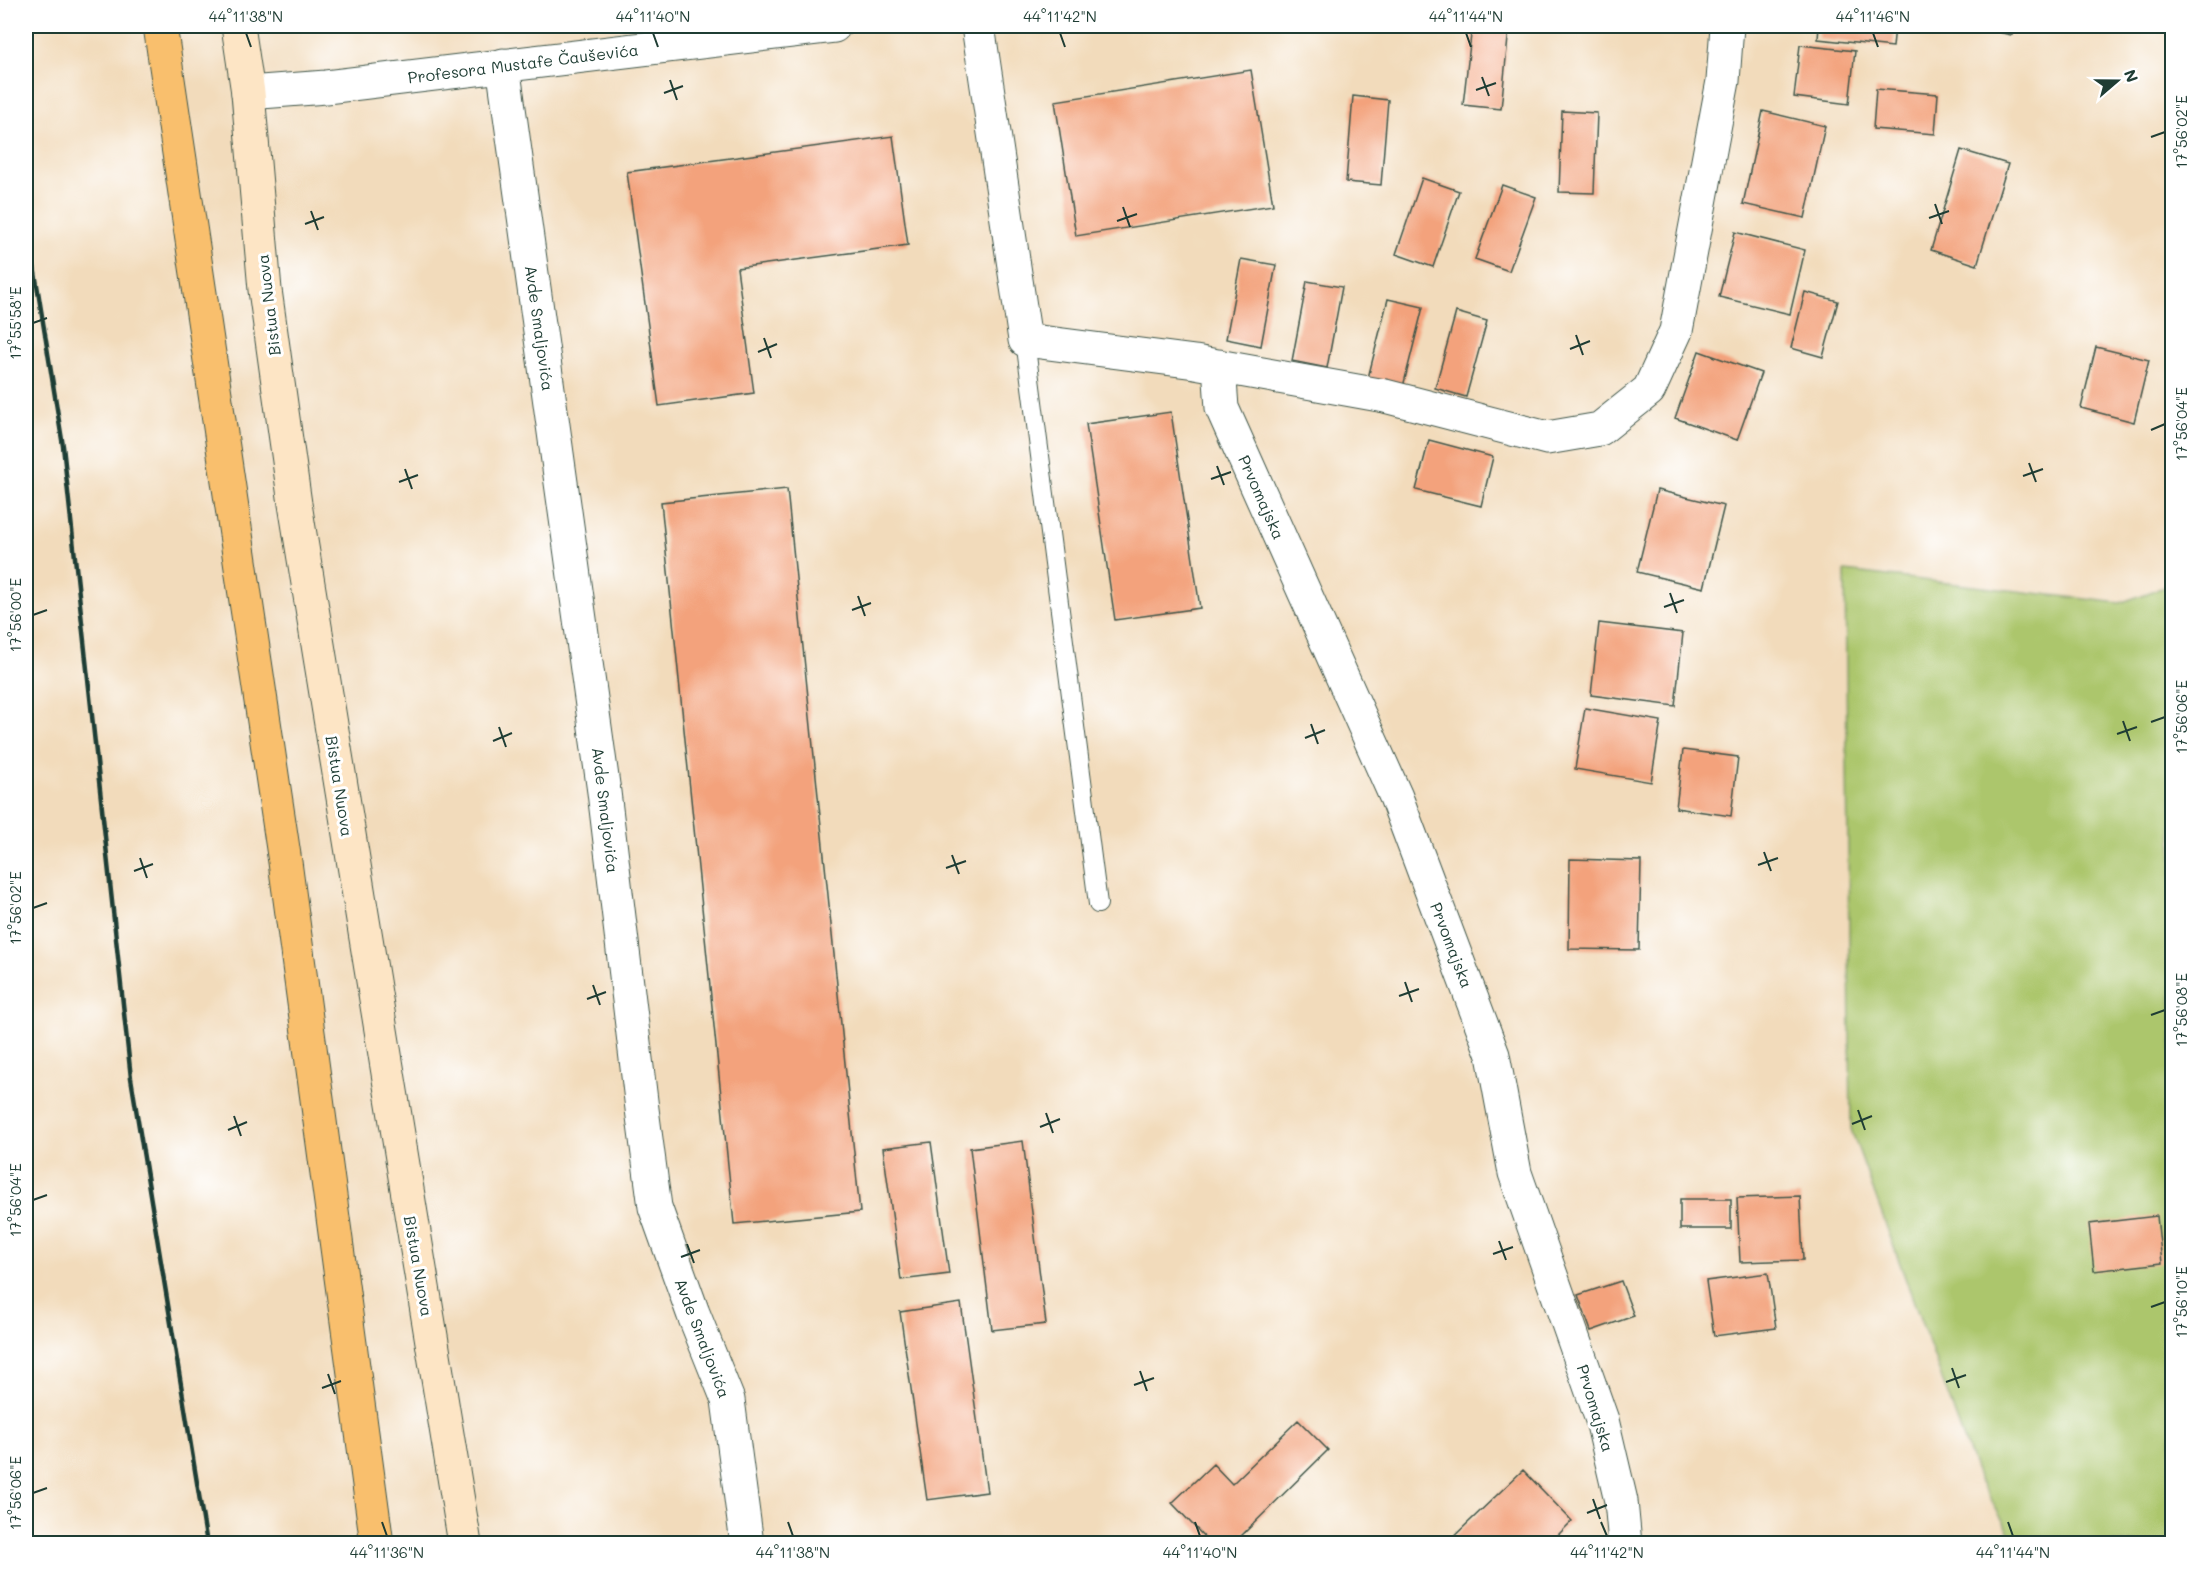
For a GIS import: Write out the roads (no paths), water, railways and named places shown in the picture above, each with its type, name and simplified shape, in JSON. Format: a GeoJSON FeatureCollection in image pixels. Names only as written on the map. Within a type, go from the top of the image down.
{"type":"FeatureCollection","features":[{"type":"Feature","properties":{"kind":"highway"},"geometry":{"type":"LineString","coordinates":[[160,26],[283,850],[377,1544]]}},
{"type":"Feature","properties":{"kind":"street","name":"Bistua Nuova"},"geometry":{"type":"LineString","coordinates":[[238,26],[248,93],[265,290],[295,504],[465,1544]]}},
{"type":"Feature","properties":{"kind":"street","name":"Profesora Mustafe Čauševića"},"geometry":{"type":"LineString","coordinates":[[248,93],[326,87],[834,26]]}},
{"type":"Feature","properties":{"kind":"street"},"geometry":{"type":"LineString","coordinates":[[978,26],[1025,340],[1219,366],[1385,396],[1547,438],[1600,429],[1649,390],[1676,331],[1722,81],[1727,26]]}},
{"type":"Feature","properties":{"kind":"street","name":"Avde Smaljovića"},"geometry":{"type":"LineString","coordinates":[[503,65],[604,792],[655,1207],[693,1313],[728,1400],[747,1544]]}},
{"type":"Feature","properties":{"kind":"street","name":"Prvomajska"},"geometry":{"type":"LineString","coordinates":[[1219,366],[1222,408],[1396,797],[1493,1055],[1515,1173],[1602,1420],[1621,1501],[1625,1544]]}},
{"type":"Feature","properties":{"kind":"lane"},"geometry":{"type":"LineString","coordinates":[[1025,340],[1098,904]]}},
{"type":"Feature","properties":{"kind":"railway"},"geometry":{"type":"LineString","coordinates":[[26,217],[63,446],[131,1078],[207,1544]]}}]}
